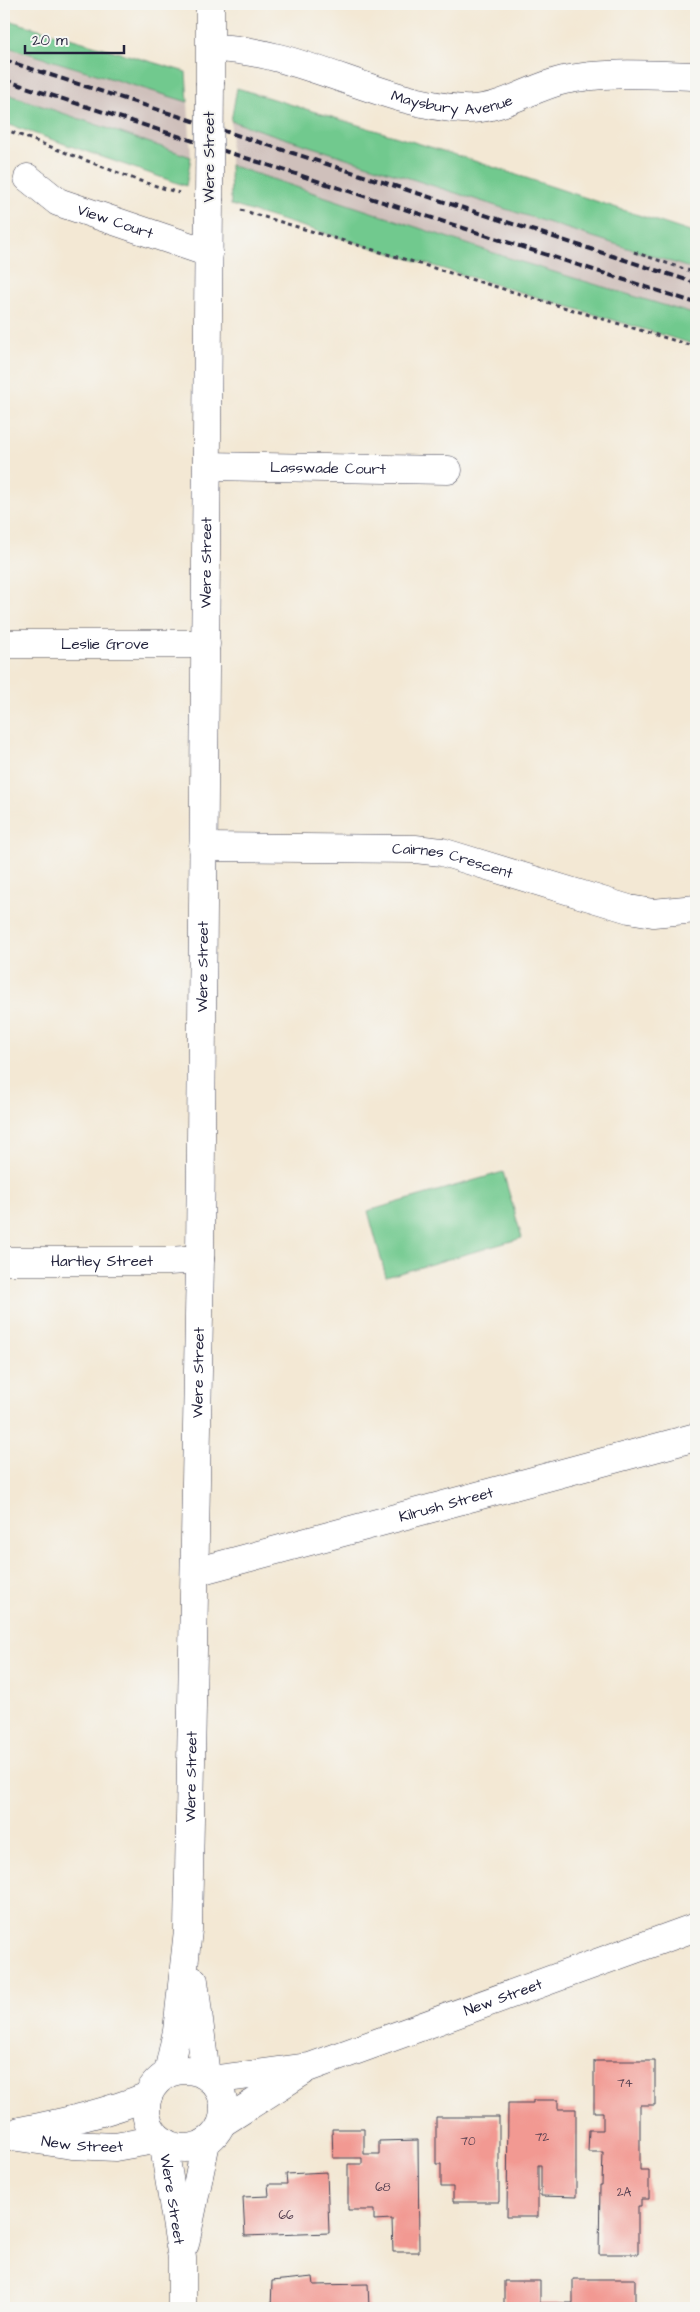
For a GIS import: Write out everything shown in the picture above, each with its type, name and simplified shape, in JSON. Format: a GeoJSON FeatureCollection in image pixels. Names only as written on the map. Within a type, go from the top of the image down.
{"type":"FeatureCollection","features":[{"type":"Feature","properties":{"kind":"street","name":"Were Street"},"geometry":{"type":"LineString","coordinates":[[168,2074],[177,2031],[188,1930],[200,1259],[208,466],[210,4]]}},
{"type":"Feature","properties":{"kind":"street","name":"Maysbury Avenue"},"geometry":{"type":"LineString","coordinates":[[211,48],[262,52],[403,98],[463,109],[490,108],[562,81],[594,75],[696,76]]}},
{"type":"Feature","properties":{"kind":"street","name":"View Court"},"geometry":{"type":"LineString","coordinates":[[28,178],[58,202],[209,252]]}},
{"type":"Feature","properties":{"kind":"street","name":"Lasswade Court"},"geometry":{"type":"LineString","coordinates":[[208,466],[448,470]]}},
{"type":"Feature","properties":{"kind":"street","name":"Leslie Grove"},"geometry":{"type":"LineString","coordinates":[[4,644],[206,644]]}},
{"type":"Feature","properties":{"kind":"street","name":"Cairnes Crescent"},"geometry":{"type":"LineString","coordinates":[[203,847],[415,849],[442,852],[629,909],[653,913],[696,909]]}},
{"type":"Feature","properties":{"kind":"street","name":"Hartley Street"},"geometry":{"type":"LineString","coordinates":[[4,1261],[161,1262],[200,1259]]}},
{"type":"Feature","properties":{"kind":"street","name":"Kilrush Street"},"geometry":{"type":"LineString","coordinates":[[195,1572],[696,1437]]}},
{"type":"Feature","properties":{"kind":"street","name":"New Street"},"geometry":{"type":"LineString","coordinates":[[209,2078],[310,2067],[696,1927]]}},
{"type":"Feature","properties":{"kind":"street","name":"Were Street"},"geometry":{"type":"LineString","coordinates":[[188,1930],[209,2078]]}},
{"type":"Feature","properties":{"kind":"street","name":"New Street"},"geometry":{"type":"LineString","coordinates":[[214,2132],[310,2067]]}},
{"type":"Feature","properties":{"kind":"street"},"geometry":{"type":"LineString","coordinates":[[181,2070],[194,2071],[209,2078],[219,2089],[223,2100],[214,2132],[184,2148],[162,2140],[153,2130],[148,2120],[146,2108],[148,2096],[153,2087],[168,2074],[181,2070]]}},
{"type":"Feature","properties":{"kind":"street","name":"New Street"},"geometry":{"type":"LineString","coordinates":[[4,2135],[78,2120],[120,2108],[148,2096]]}},
{"type":"Feature","properties":{"kind":"street","name":"Were Street"},"geometry":{"type":"LineString","coordinates":[[182,2258],[214,2132]]}},
{"type":"Feature","properties":{"kind":"street","name":"New Street"},"geometry":{"type":"LineString","coordinates":[[4,2135],[72,2145],[115,2147],[162,2140]]}},
{"type":"Feature","properties":{"kind":"street","name":"Were Street"},"geometry":{"type":"LineString","coordinates":[[162,2140],[182,2258],[182,2308]]}},
{"type":"Feature","properties":{"kind":"path"},"geometry":{"type":"LineString","coordinates":[[4,129],[137,180],[696,347]]}},
{"type":"Feature","properties":{"kind":"path"},"geometry":{"type":"LineString","coordinates":[[634,252],[696,273]]}},
{"type":"Feature","properties":{"kind":"shaded area"},"geometry":{"type":"Polygon","coordinates":[[[4,47],[188,102],[191,157],[4,93],[4,47]]]}},
{"type":"Feature","properties":{"kind":"shaded area"},"geometry":{"type":"Polygon","coordinates":[[[231,121],[696,270],[696,315],[521,262],[230,165],[231,121]]]}},
{"type":"Feature","properties":{"kind":"green space"},"geometry":{"type":"Polygon","coordinates":[[[4,19],[186,72],[188,102],[4,46],[4,19]]]}},
{"type":"Feature","properties":{"kind":"green space"},"geometry":{"type":"Polygon","coordinates":[[[237,88],[453,154],[696,234],[696,270],[231,121],[237,88]]]}},
{"type":"Feature","properties":{"kind":"green space"},"geometry":{"type":"Polygon","coordinates":[[[4,93],[191,157],[186,186],[4,123],[4,93]]]}},
{"type":"Feature","properties":{"kind":"green space"},"geometry":{"type":"Polygon","coordinates":[[[230,165],[521,262],[696,315],[696,345],[231,205],[230,165]]]}},
{"type":"Feature","properties":{"kind":"green space"},"geometry":{"type":"Polygon","coordinates":[[[503,1172],[522,1238],[386,1277],[368,1211],[503,1172]]]}},
{"type":"Feature","properties":{"kind":"building"},"geometry":{"type":"Polygon","coordinates":[[[594,2061],[655,2061],[655,2105],[640,2105],[640,2170],[649,2170],[649,2199],[641,2199],[641,2206],[638,2206],[638,2254],[599,2254],[600,2185],[602,2185],[603,2152],[588,2152],[589,2130],[603,2130],[603,2112],[594,2112],[594,2061]]]}},
{"type":"Feature","properties":{"kind":"building"},"geometry":{"type":"Polygon","coordinates":[[[533,2100],[558,2100],[558,2109],[576,2109],[576,2197],[541,2196],[541,2165],[538,2165],[538,2217],[507,2217],[508,2103],[533,2103],[533,2100]]]}},
{"type":"Feature","properties":{"kind":"building"},"geometry":{"type":"Polygon","coordinates":[[[436,2117],[499,2117],[499,2202],[453,2202],[453,2187],[441,2187],[441,2164],[436,2164],[436,2117]]]}},
{"type":"Feature","properties":{"kind":"building"},"geometry":{"type":"Polygon","coordinates":[[[332,2129],[364,2129],[364,2154],[379,2154],[379,2141],[418,2140],[419,2252],[393,2252],[392,2219],[374,2220],[374,2210],[348,2210],[348,2164],[362,2164],[362,2158],[333,2158],[332,2129]]]}},
{"type":"Feature","properties":{"kind":"building"},"geometry":{"type":"Polygon","coordinates":[[[327,2172],[329,2233],[245,2236],[243,2197],[269,2196],[268,2184],[287,2184],[286,2174],[327,2172]]]}},
{"type":"Feature","properties":{"kind":"building"},"geometry":{"type":"Polygon","coordinates":[[[313,2277],[314,2285],[368,2284],[369,2308],[271,2308],[272,2281],[313,2277]]]}},
{"type":"Feature","properties":{"kind":"building"},"geometry":{"type":"Polygon","coordinates":[[[573,2279],[635,2279],[635,2308],[504,2308],[504,2281],[540,2281],[540,2303],[573,2303],[573,2279]]]}},
{"type":"Feature","properties":{"kind":"railway"},"geometry":{"type":"LineString","coordinates":[[4,60],[696,283]]}},
{"type":"Feature","properties":{"kind":"railway"},"geometry":{"type":"LineString","coordinates":[[4,80],[696,303]]}}]}
